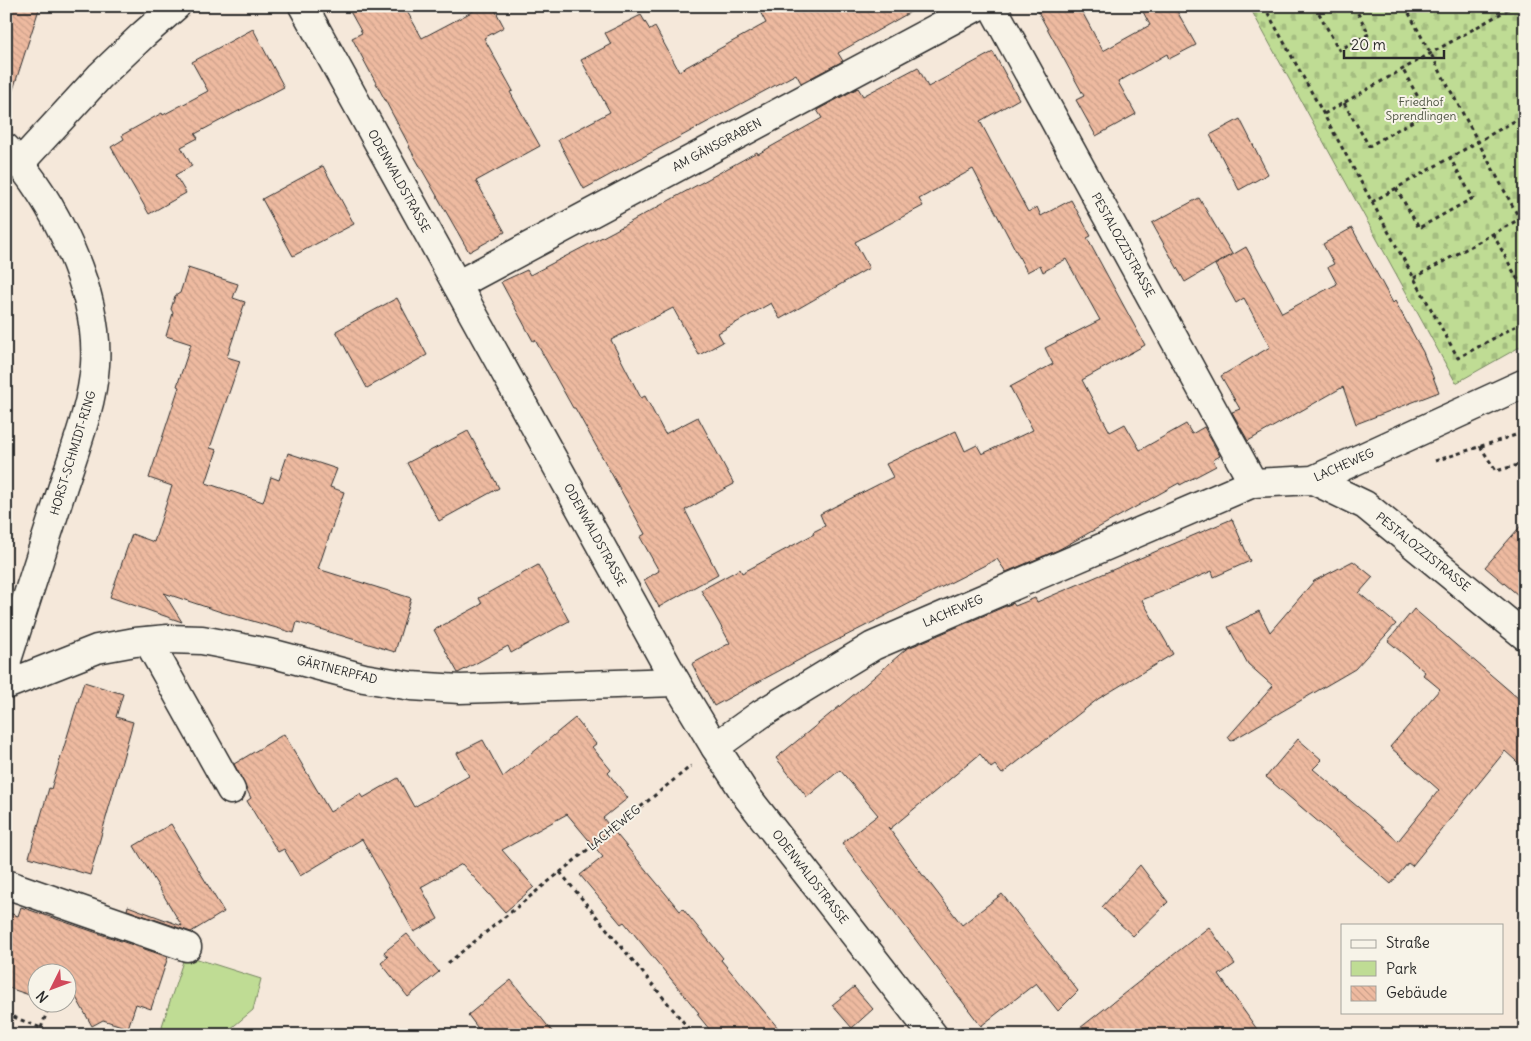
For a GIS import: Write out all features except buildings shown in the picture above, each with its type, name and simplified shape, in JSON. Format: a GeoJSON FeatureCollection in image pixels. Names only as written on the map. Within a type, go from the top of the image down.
{"type":"FeatureCollection","features":[{"type":"Feature","properties":{"kind":"street","name":"HORST-SCHMIDT-RING"},"geometry":{"type":"LineString","coordinates":[[6,663],[87,412],[96,363],[91,314],[76,259],[53,213],[13,156],[176,6]]}},
{"type":"Feature","properties":{"kind":"street","name":"ODENWALDSTRASSE"},"geometry":{"type":"LineString","coordinates":[[302,6],[676,682],[715,746],[748,798],[933,1035]]}},
{"type":"Feature","properties":{"kind":"street","name":"AM GÄNSGRABEN"},"geometry":{"type":"LineString","coordinates":[[457,284],[978,6]]}},
{"type":"Feature","properties":{"kind":"street","name":"PESTALOZZISTRASSE"},"geometry":{"type":"LineString","coordinates":[[992,6],[1253,483]]}},
{"type":"Feature","properties":{"kind":"street","name":"LACHEWEG"},"geometry":{"type":"LineString","coordinates":[[715,746],[761,714],[873,646],[1253,483],[1313,480],[1525,383]]}},
{"type":"Feature","properties":{"kind":"street","name":"PESTALOZZISTRASSE"},"geometry":{"type":"LineString","coordinates":[[1313,480],[1365,505],[1525,636]]}},
{"type":"Feature","properties":{"kind":"street","name":"GÄRTNERPFAD"},"geometry":{"type":"LineString","coordinates":[[6,685],[97,649],[135,642],[202,640],[274,654],[364,678],[411,686],[460,689],[676,682]]}},
{"type":"Feature","properties":{"kind":"street"},"geometry":{"type":"LineString","coordinates":[[148,641],[231,790]]}},
{"type":"Feature","properties":{"kind":"street"},"geometry":{"type":"LineString","coordinates":[[6,884],[187,947]]}},
{"type":"Feature","properties":{"kind":"path"},"geometry":{"type":"LineString","coordinates":[[1264,6],[1458,358],[1525,321]]}},
{"type":"Feature","properties":{"kind":"path"},"geometry":{"type":"LineString","coordinates":[[1315,6],[1339,50],[1369,34],[1354,6]]}},
{"type":"Feature","properties":{"kind":"path"},"geometry":{"type":"LineString","coordinates":[[1405,6],[1525,229]]}},
{"type":"Feature","properties":{"kind":"path"},"geometry":{"type":"LineString","coordinates":[[1324,114],[1514,6]]}},
{"type":"Feature","properties":{"kind":"path"},"geometry":{"type":"LineString","coordinates":[[1344,103],[1369,146],[1427,113],[1403,70]]}},
{"type":"Feature","properties":{"kind":"path"},"geometry":{"type":"LineString","coordinates":[[1372,202],[1525,115]]}},
{"type":"Feature","properties":{"kind":"path"},"geometry":{"type":"LineString","coordinates":[[1396,188],[1419,228],[1473,198],[1450,158]]}},
{"type":"Feature","properties":{"kind":"path"},"geometry":{"type":"LineString","coordinates":[[1414,278],[1525,216]]}},
{"type":"Feature","properties":{"kind":"path"},"geometry":{"type":"LineString","coordinates":[[1493,234],[1525,293]]}},
{"type":"Feature","properties":{"kind":"path"},"geometry":{"type":"LineString","coordinates":[[1433,462],[1525,432]]}},
{"type":"Feature","properties":{"kind":"path"},"geometry":{"type":"LineString","coordinates":[[1480,446],[1496,471],[1525,463]]}},
{"type":"Feature","properties":{"kind":"path","name":"LACHEWEG"},"geometry":{"type":"LineString","coordinates":[[448,964],[715,746]]}},
{"type":"Feature","properties":{"kind":"path"},"geometry":{"type":"LineString","coordinates":[[560,872],[694,1035]]}},
{"type":"Feature","properties":{"kind":"path"},"geometry":{"type":"LineString","coordinates":[[6,1014],[42,1028],[48,1035]]}},
{"type":"Feature","properties":{"kind":"path"},"geometry":{"type":"LineString","coordinates":[[42,1028],[46,1014]]}},
{"type":"Feature","properties":{"kind":"green space","name":"Friedhof Sprendlingen"},"geometry":{"type":"Polygon","coordinates":[[[1249,6],[1525,6],[1525,344],[1456,383],[1249,6]]]}},
{"type":"Feature","properties":{"kind":"green space"},"geometry":{"type":"Polygon","coordinates":[[[185,955],[261,979],[253,1010],[223,1035],[165,1035],[162,1026],[185,955]]]}}]}
